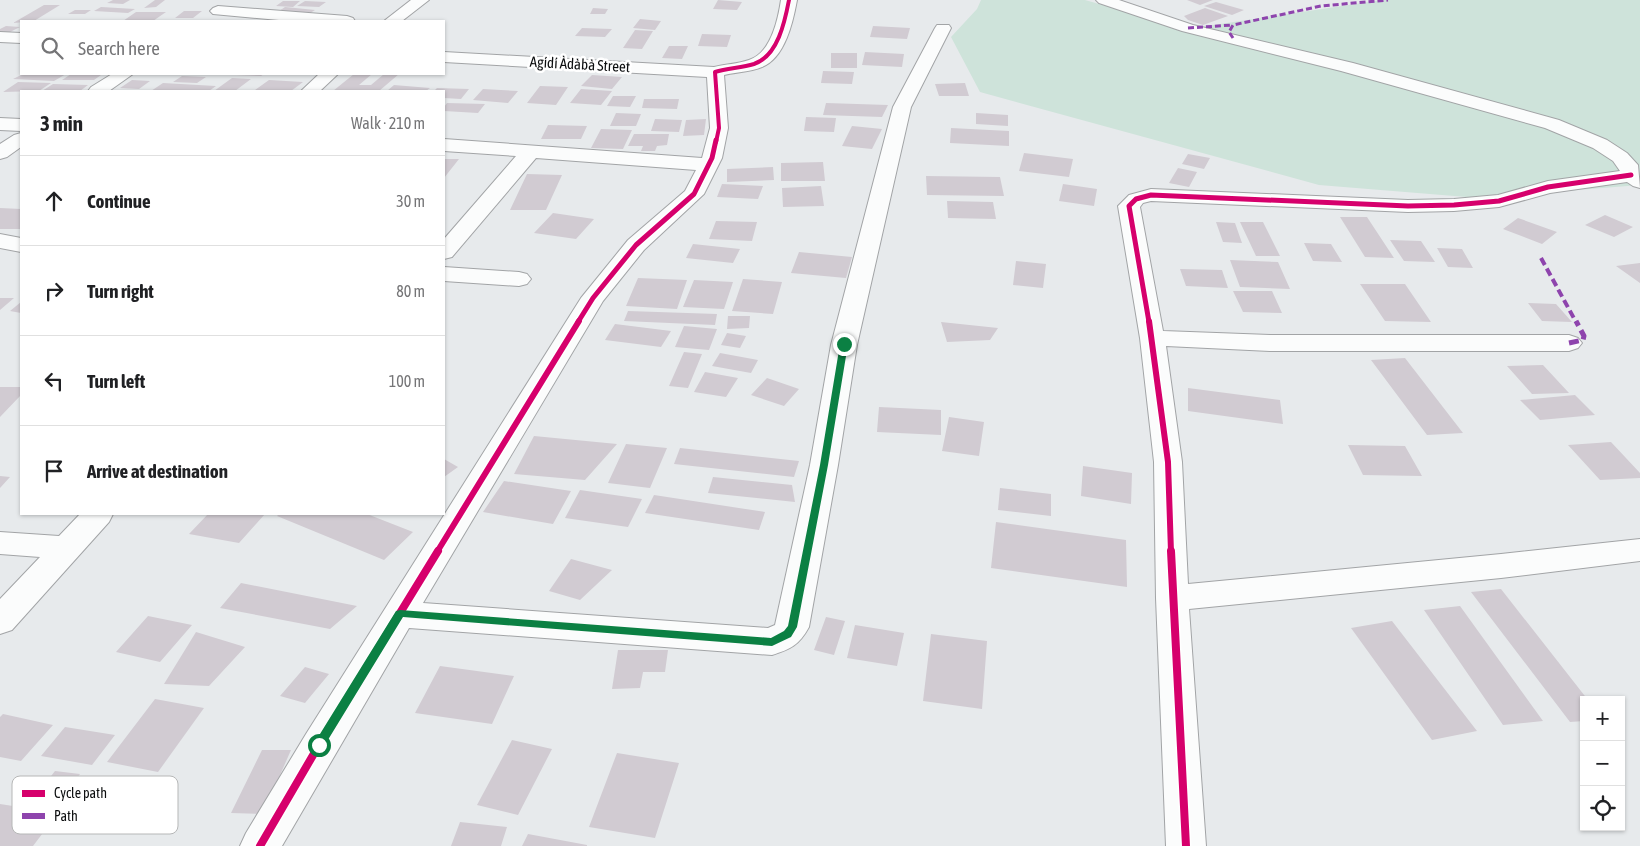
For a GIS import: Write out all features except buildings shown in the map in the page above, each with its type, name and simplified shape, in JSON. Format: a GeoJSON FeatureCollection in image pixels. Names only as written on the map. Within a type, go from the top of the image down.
{"type":"FeatureCollection","features":[{"type":"Feature","properties":{"kind":"street"},"geometry":{"type":"LineString","coordinates":[[205,20],[235,0]]}},
{"type":"Feature","properties":{"kind":"street"},"geometry":{"type":"LineString","coordinates":[[393,20],[421,0]]}},
{"type":"Feature","properties":{"kind":"street","name":"Agídí Àdàbà Street"},"geometry":{"type":"LineString","coordinates":[[445,57],[716,72],[752,65],[764,59],[770,53],[786,19],[790,0]]}},
{"type":"Feature","properties":{"kind":"street"},"geometry":{"type":"LineString","coordinates":[[1104,0],[1188,28],[1347,67],[1568,130],[1600,144],[1620,156],[1628,165],[1635,178],[1548,187],[1499,201],[1454,205],[1408,206],[1151,195],[1136,199],[1129,206],[1152,338],[1168,462],[1172,598],[1186,846]]}},
{"type":"Feature","properties":{"kind":"street"},"geometry":{"type":"LineString","coordinates":[[218,11],[334,20]]}},
{"type":"Feature","properties":{"kind":"street"},"geometry":{"type":"LineString","coordinates":[[400,614],[772,642],[787,634],[792,627],[802,580],[824,465],[844,344],[902,107],[943,28]]}},
{"type":"Feature","properties":{"kind":"street"},"geometry":{"type":"LineString","coordinates":[[0,37],[20,38]]}},
{"type":"Feature","properties":{"kind":"street"},"geometry":{"type":"LineString","coordinates":[[260,846],[319,745],[593,298],[636,245],[694,194],[708,165],[719,128],[716,72]]}},
{"type":"Feature","properties":{"kind":"street"},"geometry":{"type":"LineString","coordinates":[[99,90],[122,75]]}},
{"type":"Feature","properties":{"kind":"street"},"geometry":{"type":"LineString","coordinates":[[311,90],[328,75]]}},
{"type":"Feature","properties":{"kind":"street"},"geometry":{"type":"LineString","coordinates":[[0,124],[20,125]]}},
{"type":"Feature","properties":{"kind":"street"},"geometry":{"type":"LineString","coordinates":[[0,153],[20,140]]}},
{"type":"Feature","properties":{"kind":"street"},"geometry":{"type":"LineString","coordinates":[[1600,144],[1640,151]]}},
{"type":"Feature","properties":{"kind":"street"},"geometry":{"type":"LineString","coordinates":[[445,145],[708,165]]}},
{"type":"Feature","properties":{"kind":"street"},"geometry":{"type":"LineString","coordinates":[[445,251],[530,153]]}},
{"type":"Feature","properties":{"kind":"street"},"geometry":{"type":"LineString","coordinates":[[0,241],[20,244]]}},
{"type":"Feature","properties":{"kind":"street"},"geometry":{"type":"LineString","coordinates":[[445,274],[519,279]]}},
{"type":"Feature","properties":{"kind":"street"},"geometry":{"type":"LineString","coordinates":[[1152,338],[1213,339],[1270,343],[1569,343]]}},
{"type":"Feature","properties":{"kind":"street"},"geometry":{"type":"LineString","coordinates":[[0,621],[14,595],[67,548],[97,515]]}},
{"type":"Feature","properties":{"kind":"street"},"geometry":{"type":"LineString","coordinates":[[0,543],[67,548]]}},
{"type":"Feature","properties":{"kind":"street"},"geometry":{"type":"LineString","coordinates":[[1172,598],[1501,566],[1640,550]]}},
{"type":"Feature","properties":{"kind":"green space"},"geometry":{"type":"Polygon","coordinates":[[[981,0],[1085,0],[1187,29],[1382,0],[1640,0],[1640,185],[1479,198],[1319,185],[980,92],[951,37],[977,9],[981,0]]]}},
{"type":"Feature","properties":{"kind":"marked path"},"geometry":{"type":"LineString","coordinates":[[1233,38],[1229,32],[1233,25],[1321,6],[1388,0]]}},
{"type":"Feature","properties":{"kind":"marked path"},"geometry":{"type":"LineString","coordinates":[[1188,28],[1233,25]]}},
{"type":"Feature","properties":{"kind":"marked path"},"geometry":{"type":"LineString","coordinates":[[1541,258],[1584,336],[1583,340],[1569,343]]}},
{"type":"Feature","properties":{"kind":"cycle path"},"geometry":{"type":"LineString","coordinates":[[260,846],[319,745],[593,298],[636,245],[694,194],[712,158],[719,128],[715,72],[752,65],[763,59],[775,45],[779,36],[789,0]]}},
{"type":"Feature","properties":{"kind":"cycle path"},"geometry":{"type":"LineString","coordinates":[[1186,846],[1172,598],[1168,462],[1152,338],[1129,206],[1136,199],[1151,195],[1408,206],[1454,205],[1499,201],[1548,187],[1631,175]]}},
{"type":"Feature","properties":{"kind":"route"},"geometry":{"type":"LineString","coordinates":[[319,745],[400,614],[772,642],[787,634],[792,627],[824,465],[844,344]]}}]}
